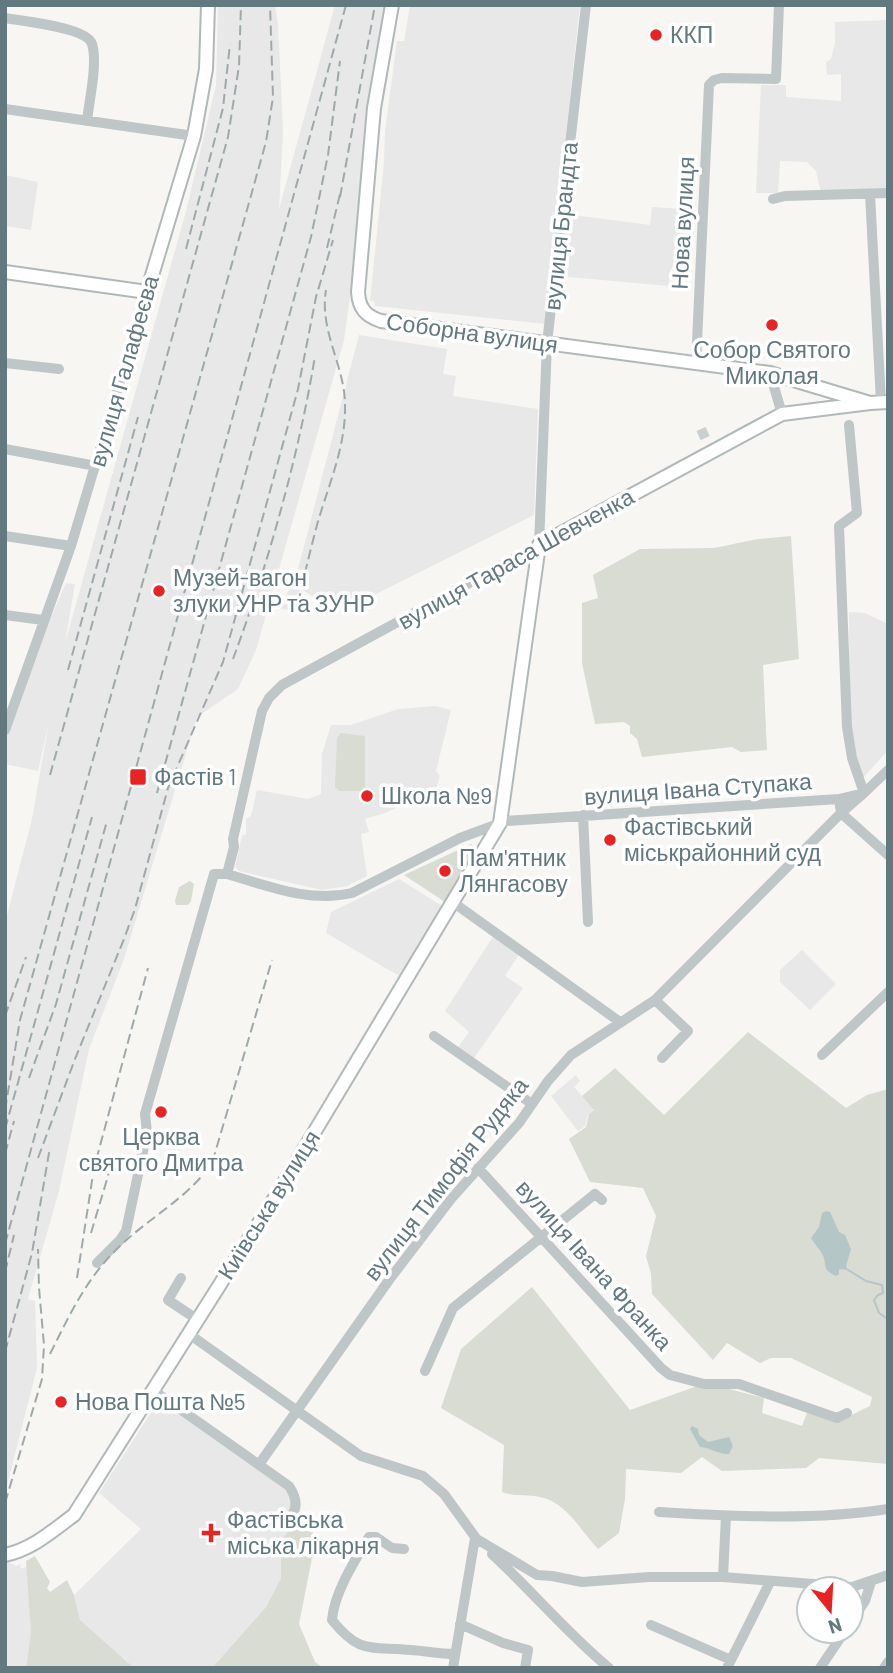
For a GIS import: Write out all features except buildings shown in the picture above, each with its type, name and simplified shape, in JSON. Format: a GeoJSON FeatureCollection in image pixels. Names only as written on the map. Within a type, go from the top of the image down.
{"type":"FeatureCollection","features":[{"type":"Feature","properties":{"kind":"main road","name":"вулиця Галафеєва"},"geometry":{"type":"LineString","coordinates":[[147,292],[194,136],[206,69],[208,5]]}},
{"type":"Feature","properties":{"kind":"main road","name":"Соборна вулиця"},"geometry":{"type":"LineString","coordinates":[[392,5],[374,108],[358,302],[369,317],[381,321],[770,373],[880,402]]}},
{"type":"Feature","properties":{"kind":"main road"},"geometry":{"type":"LineString","coordinates":[[5,272],[147,292]]}},
{"type":"Feature","properties":{"kind":"main road"},"geometry":{"type":"LineString","coordinates":[[782,414],[880,402]]}},
{"type":"Feature","properties":{"kind":"main road","name":"вулиця Тараса Шевченка"},"geometry":{"type":"LineString","coordinates":[[538,545],[782,414]]}},
{"type":"Feature","properties":{"kind":"main road","name":"вулиця Брандта"},"geometry":{"type":"LineString","coordinates":[[500,823],[538,545]]}},
{"type":"Feature","properties":{"kind":"main road","name":"Київська вулиця"},"geometry":{"type":"LineString","coordinates":[[5,1555],[20,1552],[36,1544],[74,1515],[276,1196],[500,823]]}},
{"type":"Feature","properties":{"kind":"street","name":"вулиця Брандта"},"geometry":{"type":"LineString","coordinates":[[538,545],[547,343],[586,5]]}},
{"type":"Feature","properties":{"kind":"street","name":"Нова вулиця"},"geometry":{"type":"LineString","coordinates":[[696,363],[709,85],[722,78],[776,79],[779,5]]}},
{"type":"Feature","properties":{"kind":"street"},"geometry":{"type":"LineString","coordinates":[[5,18],[76,31],[87,36],[92,44],[93,63],[87,121]]}},
{"type":"Feature","properties":{"kind":"street"},"geometry":{"type":"LineString","coordinates":[[5,109],[194,136]]}},
{"type":"Feature","properties":{"kind":"street"},"geometry":{"type":"LineString","coordinates":[[773,199],[888,193]]}},
{"type":"Feature","properties":{"kind":"street"},"geometry":{"type":"LineString","coordinates":[[870,194],[880,402]]}},
{"type":"Feature","properties":{"kind":"street","name":"вулиця Галафеєва"},"geometry":{"type":"LineString","coordinates":[[5,730],[71,546],[147,292]]}},
{"type":"Feature","properties":{"kind":"street"},"geometry":{"type":"LineString","coordinates":[[5,363],[59,369]]}},
{"type":"Feature","properties":{"kind":"street"},"geometry":{"type":"LineString","coordinates":[[770,373],[782,414]]}},
{"type":"Feature","properties":{"kind":"street"},"geometry":{"type":"LineString","coordinates":[[849,425],[857,513],[839,526],[846,713],[852,758],[864,793],[888,770]]}},
{"type":"Feature","properties":{"kind":"street"},"geometry":{"type":"LineString","coordinates":[[5,449],[96,466]]}},
{"type":"Feature","properties":{"kind":"street"},"geometry":{"type":"LineString","coordinates":[[5,536],[71,546]]}},
{"type":"Feature","properties":{"kind":"street","name":"вулиця Тараса Шевченка"},"geometry":{"type":"LineString","coordinates":[[97,1263],[126,1231],[147,1132],[145,1114],[214,874],[227,874],[262,711],[269,698],[282,685],[538,545]]}},
{"type":"Feature","properties":{"kind":"street"},"geometry":{"type":"LineString","coordinates":[[5,615],[43,620]]}},
{"type":"Feature","properties":{"kind":"street"},"geometry":{"type":"LineString","coordinates":[[5,689],[17,695]]}},
{"type":"Feature","properties":{"kind":"street","name":"вулиця Івана Ступака"},"geometry":{"type":"LineString","coordinates":[[227,874],[309,897],[333,898],[352,893],[460,838],[500,823],[839,799],[864,793]]}},
{"type":"Feature","properties":{"kind":"street","name":"вулиця Тимофія Рудяка"},"geometry":{"type":"LineString","coordinates":[[260,1463],[389,1280],[478,1168],[519,1123],[571,1055],[655,1000],[864,793]]}},
{"type":"Feature","properties":{"kind":"street"},"geometry":{"type":"LineString","coordinates":[[839,799],[841,813],[888,855]]}},
{"type":"Feature","properties":{"kind":"street"},"geometry":{"type":"LineString","coordinates":[[583,816],[588,922]]}},
{"type":"Feature","properties":{"kind":"street"},"geometry":{"type":"LineString","coordinates":[[454,903],[620,1022]]}},
{"type":"Feature","properties":{"kind":"street"},"geometry":{"type":"LineString","coordinates":[[822,1055],[888,992]]}},
{"type":"Feature","properties":{"kind":"street"},"geometry":{"type":"LineString","coordinates":[[655,1000],[688,1031],[662,1058]]}},
{"type":"Feature","properties":{"kind":"street"},"geometry":{"type":"LineString","coordinates":[[435,1036],[532,1104]]}},
{"type":"Feature","properties":{"kind":"street","name":"вулиця Івана Франка"},"geometry":{"type":"LineString","coordinates":[[478,1168],[670,1375],[704,1384],[740,1384],[836,1418],[847,1413]]}},
{"type":"Feature","properties":{"kind":"street"},"geometry":{"type":"LineString","coordinates":[[425,1371],[453,1308],[595,1194],[602,1200]]}},
{"type":"Feature","properties":{"kind":"street"},"geometry":{"type":"LineString","coordinates":[[181,1278],[168,1300],[198,1320]]}},
{"type":"Feature","properties":{"kind":"street"},"geometry":{"type":"LineString","coordinates":[[189,1334],[361,1456],[423,1476],[444,1494],[475,1538],[527,1586],[579,1643],[609,1668]]}},
{"type":"Feature","properties":{"kind":"street"},"geometry":{"type":"LineString","coordinates":[[153,1390],[289,1486],[295,1495],[296,1510],[292,1515]]}},
{"type":"Feature","properties":{"kind":"street"},"geometry":{"type":"LineString","coordinates":[[659,1512],[726,1516],[844,1516],[888,1509]]}},
{"type":"Feature","properties":{"kind":"street"},"geometry":{"type":"LineString","coordinates":[[723,1577],[726,1516]]}},
{"type":"Feature","properties":{"kind":"street"},"geometry":{"type":"LineString","coordinates":[[404,1549],[392,1548],[376,1536],[369,1537],[350,1569],[332,1620],[345,1637],[377,1650],[408,1649],[455,1654]]}},
{"type":"Feature","properties":{"kind":"street"},"geometry":{"type":"LineString","coordinates":[[475,1538],[537,1575],[582,1582],[649,1577],[723,1577],[852,1587],[871,1583],[888,1575]]}},
{"type":"Feature","properties":{"kind":"street"},"geometry":{"type":"LineString","coordinates":[[453,1668],[475,1538]]}},
{"type":"Feature","properties":{"kind":"street"},"geometry":{"type":"LineString","coordinates":[[527,1586],[537,1575]]}},
{"type":"Feature","properties":{"kind":"street"},"geometry":{"type":"LineString","coordinates":[[651,1625],[729,1664],[770,1582]]}},
{"type":"Feature","properties":{"kind":"street"},"geometry":{"type":"LineString","coordinates":[[865,1601],[871,1583]]}},
{"type":"Feature","properties":{"kind":"street"},"geometry":{"type":"LineString","coordinates":[[460,1624],[503,1643],[528,1650],[525,1668]]}},
{"type":"Feature","properties":{"kind":"street"},"geometry":{"type":"LineString","coordinates":[[820,1668],[836,1645]]}},
{"type":"Feature","properties":{"kind":"street"},"geometry":{"type":"LineString","coordinates":[[884,1668],[888,1662]]}},
{"type":"Feature","properties":{"kind":"shaded area"},"geometry":{"type":"Polygon","coordinates":[[[218,5],[275,5],[283,131],[279,209],[335,5],[391,5],[344,340],[256,650],[238,689],[197,717],[124,959],[89,1049],[59,1191],[28,1299],[35,1301],[37,1368],[5,1493],[5,923],[32,819],[49,722],[38,771],[5,764],[5,736],[66,583],[75,584],[65,643],[185,215],[216,85],[218,5]]]}},
{"type":"Feature","properties":{"kind":"shaded area"},"geometry":{"type":"Polygon","coordinates":[[[410,5],[580,5],[545,324],[375,306],[374,301],[370,301],[385,131],[397,41],[404,41],[410,5]]]}},
{"type":"Feature","properties":{"kind":"shaded area"},"geometry":{"type":"Polygon","coordinates":[[[888,20],[888,189],[821,193],[816,171],[807,162],[780,161],[778,193],[756,193],[761,85],[786,85],[786,97],[841,101],[841,74],[827,75],[826,62],[831,59],[835,43],[835,22],[888,20]]]}},
{"type":"Feature","properties":{"kind":"shaded area"},"geometry":{"type":"Polygon","coordinates":[[[5,175],[38,182],[31,230],[5,226],[5,175]]]}},
{"type":"Feature","properties":{"kind":"shaded area"},"geometry":{"type":"Polygon","coordinates":[[[652,207],[695,210],[692,264],[674,266],[671,269],[669,286],[558,276],[566,214],[650,225],[652,207]]]}},
{"type":"Feature","properties":{"kind":"shaded area"},"geometry":{"type":"Polygon","coordinates":[[[359,335],[447,349],[443,374],[456,376],[453,396],[538,409],[534,515],[362,601],[331,602],[313,597],[300,588],[291,611],[280,608],[297,573],[359,335]]]}},
{"type":"Feature","properties":{"kind":"shaded area"},"geometry":{"type":"Polygon","coordinates":[[[791,536],[799,659],[763,665],[767,750],[741,752],[732,747],[642,757],[637,739],[630,733],[630,726],[624,722],[595,724],[582,663],[582,603],[598,598],[593,575],[640,549],[714,548],[758,539],[791,536]]]}},
{"type":"Feature","properties":{"kind":"shaded area"},"geometry":{"type":"Polygon","coordinates":[[[849,612],[865,613],[888,624],[888,750],[863,778],[856,761],[850,726],[849,612]]]}},
{"type":"Feature","properties":{"kind":"shaded area","name":"Школа №9"},"geometry":{"type":"Polygon","coordinates":[[[435,706],[451,710],[436,771],[440,776],[436,789],[385,813],[365,819],[369,832],[361,834],[367,876],[347,886],[322,890],[239,871],[235,867],[242,836],[246,834],[246,819],[251,816],[257,790],[308,799],[321,794],[322,754],[331,725],[351,725],[398,709],[435,706]]]}},
{"type":"Feature","properties":{"kind":"shaded area"},"geometry":{"type":"Polygon","coordinates":[[[341,733],[365,736],[363,791],[340,791],[335,787],[337,738],[341,733]]]}},
{"type":"Feature","properties":{"kind":"shaded area"},"geometry":{"type":"Polygon","coordinates":[[[471,844],[474,846],[474,853],[445,902],[404,875],[471,844]]]}},
{"type":"Feature","properties":{"kind":"shaded area"},"geometry":{"type":"Polygon","coordinates":[[[399,879],[442,906],[399,976],[326,933],[331,912],[399,879]]]}},
{"type":"Feature","properties":{"kind":"shaded area"},"geometry":{"type":"Polygon","coordinates":[[[190,881],[194,884],[191,901],[188,905],[176,905],[179,887],[190,881]]]}},
{"type":"Feature","properties":{"kind":"shaded area"},"geometry":{"type":"Polygon","coordinates":[[[494,935],[520,953],[505,976],[523,988],[472,1061],[457,1049],[469,1032],[445,1011],[494,935]]]}},
{"type":"Feature","properties":{"kind":"shaded area"},"geometry":{"type":"Polygon","coordinates":[[[802,950],[836,984],[810,1010],[780,982],[780,970],[802,950]]]}},
{"type":"Feature","properties":{"kind":"shaded area"},"geometry":{"type":"Polygon","coordinates":[[[748,1032],[846,1108],[867,1095],[888,1089],[888,1464],[819,1458],[806,1468],[722,1471],[702,1457],[681,1473],[626,1469],[625,1499],[619,1533],[598,1549],[557,1504],[540,1497],[502,1492],[504,1445],[441,1408],[461,1349],[532,1287],[630,1410],[700,1385],[764,1398],[762,1413],[802,1426],[807,1413],[837,1422],[870,1406],[872,1397],[791,1358],[771,1358],[760,1363],[727,1343],[713,1360],[652,1294],[651,1274],[646,1256],[656,1216],[643,1188],[590,1182],[569,1139],[586,1127],[589,1114],[594,1110],[582,1096],[615,1068],[664,1115],[748,1032]]]}},
{"type":"Feature","properties":{"kind":"shaded area"},"geometry":{"type":"Polygon","coordinates":[[[576,1075],[580,1081],[574,1087],[594,1109],[588,1115],[585,1126],[578,1131],[551,1096],[576,1075]]]}},
{"type":"Feature","properties":{"kind":"shaded area"},"geometry":{"type":"Polygon","coordinates":[[[830,1212],[839,1232],[845,1235],[851,1249],[846,1266],[848,1270],[839,1269],[836,1276],[827,1269],[823,1255],[811,1238],[819,1227],[822,1213],[830,1212]]]}},
{"type":"Feature","properties":{"kind":"shaded area","name":"Фастівська міська лікарня"},"geometry":{"type":"Polygon","coordinates":[[[165,1401],[298,1495],[297,1511],[281,1541],[281,1578],[266,1607],[212,1668],[134,1668],[80,1620],[74,1595],[141,1529],[99,1493],[158,1402],[165,1401]]]}},
{"type":"Feature","properties":{"kind":"shaded area"},"geometry":{"type":"Polygon","coordinates":[[[692,1426],[698,1429],[699,1435],[708,1442],[729,1437],[733,1446],[729,1454],[700,1447],[690,1429],[692,1426]]]}},
{"type":"Feature","properties":{"kind":"shaded area"},"geometry":{"type":"Polygon","coordinates":[[[299,1525],[313,1533],[314,1548],[299,1624],[315,1662],[324,1668],[212,1668],[266,1607],[281,1578],[281,1541],[290,1528],[299,1525]]]}},
{"type":"Feature","properties":{"kind":"shaded area"},"geometry":{"type":"Polygon","coordinates":[[[35,1556],[50,1582],[47,1588],[50,1592],[67,1580],[80,1620],[134,1668],[26,1668],[31,1632],[26,1561],[35,1556]]]}},
{"type":"Feature","properties":{"kind":"shaded area"},"geometry":{"type":"Polygon","coordinates":[[[5,1560],[16,1566],[20,1564],[21,1569],[28,1566],[31,1632],[26,1668],[5,1668],[5,1560]]]}},
{"type":"Feature","properties":{"kind":"waterway"},"geometry":{"type":"LineString","coordinates":[[848,1270],[866,1281],[882,1285],[883,1293],[874,1300],[879,1313],[888,1319]]}},
{"type":"Feature","properties":{"kind":"tunnel"},"geometry":{"type":"LineString","coordinates":[[701,429],[706,440]]}},
{"type":"Feature","properties":{"kind":"railway"},"geometry":{"type":"LineString","coordinates":[[50,775],[228,137],[239,66],[241,5]]}},
{"type":"Feature","properties":{"kind":"railway"},"geometry":{"type":"LineString","coordinates":[[5,1110],[20,1020],[266,142],[273,97],[270,5]]}},
{"type":"Feature","properties":{"kind":"railway"},"geometry":{"type":"LineString","coordinates":[[5,1244],[346,5]]}},
{"type":"Feature","properties":{"kind":"railway"},"geometry":{"type":"LineString","coordinates":[[340,197],[375,5]]}},
{"type":"Feature","properties":{"kind":"railway"},"geometry":{"type":"LineString","coordinates":[[186,249],[223,108],[230,44]]}},
{"type":"Feature","properties":{"kind":"railway"},"geometry":{"type":"LineString","coordinates":[[157,793],[311,237],[328,155],[340,61]]}},
{"type":"Feature","properties":{"kind":"railway"},"geometry":{"type":"LineString","coordinates":[[327,248],[341,190]]}},
{"type":"Feature","properties":{"kind":"railway"},"geometry":{"type":"LineString","coordinates":[[38,1158],[135,909],[168,788],[223,662],[298,389],[316,297],[333,240]]}},
{"type":"Feature","properties":{"kind":"railway"},"geometry":{"type":"LineString","coordinates":[[298,603],[345,421],[344,391],[326,320],[326,290]]}},
{"type":"Feature","properties":{"kind":"railway"},"geometry":{"type":"LineString","coordinates":[[233,659],[281,509],[315,356]]}},
{"type":"Feature","properties":{"kind":"railway"},"geometry":{"type":"LineString","coordinates":[[68,670],[138,417]]}},
{"type":"Feature","properties":{"kind":"railway"},"geometry":{"type":"LineString","coordinates":[[5,1129],[92,817]]}},
{"type":"Feature","properties":{"kind":"railway"},"geometry":{"type":"LineString","coordinates":[[29,1078],[56,1004],[107,821]]}},
{"type":"Feature","properties":{"kind":"railway"},"geometry":{"type":"LineString","coordinates":[[5,1016],[26,957]]}},
{"type":"Feature","properties":{"kind":"railway"},"geometry":{"type":"LineString","coordinates":[[50,1354],[80,1297],[108,1258],[192,1187],[212,1163],[272,960]]}},
{"type":"Feature","properties":{"kind":"railway"},"geometry":{"type":"LineString","coordinates":[[77,1278],[94,1168],[148,968]]}},
{"type":"Feature","properties":{"kind":"railway"},"geometry":{"type":"LineString","coordinates":[[5,1154],[14,1121]]}},
{"type":"Feature","properties":{"kind":"railway"},"geometry":{"type":"LineString","coordinates":[[5,1352],[32,1253],[50,1147]]}},
{"type":"Feature","properties":{"kind":"railway"},"geometry":{"type":"LineString","coordinates":[[91,1233],[111,1166]]}},
{"type":"Feature","properties":{"kind":"railway"},"geometry":{"type":"LineString","coordinates":[[5,1272],[14,1235]]}},
{"type":"Feature","properties":{"kind":"railway"},"geometry":{"type":"LineString","coordinates":[[5,1503],[42,1379],[44,1345],[38,1249]]}},
{"type":"Feature","properties":{"kind":"place","name":"ККП"},"geometry":{"type":"Point","coordinates":[656,35]}},
{"type":"Feature","properties":{"kind":"place","name":"Собор Святого Миколая"},"geometry":{"type":"Point","coordinates":[772,325]}},
{"type":"Feature","properties":{"kind":"place","name":"Музей-вагон злуки УНР та ЗУНР"},"geometry":{"type":"Point","coordinates":[159,591]}},
{"type":"Feature","properties":{"kind":"place","name":"Фастів 1"},"geometry":{"type":"Point","coordinates":[138,777]}},
{"type":"Feature","properties":{"kind":"place","name":"Школа №9"},"geometry":{"type":"Point","coordinates":[367,796]}},
{"type":"Feature","properties":{"kind":"place","name":"Фастівський міськрайонний суд"},"geometry":{"type":"Point","coordinates":[610,840]}},
{"type":"Feature","properties":{"kind":"place","name":"Пам'ятник Лянгасову"},"geometry":{"type":"Point","coordinates":[445,871]}},
{"type":"Feature","properties":{"kind":"place","name":"Церква святого Дмитра"},"geometry":{"type":"Point","coordinates":[161,1112]}},
{"type":"Feature","properties":{"kind":"place","name":"Нова Пошта №5"},"geometry":{"type":"Point","coordinates":[61,1402]}},
{"type":"Feature","properties":{"kind":"place","name":"Фастівська міська лікарня"},"geometry":{"type":"Point","coordinates":[211,1533]}}]}
